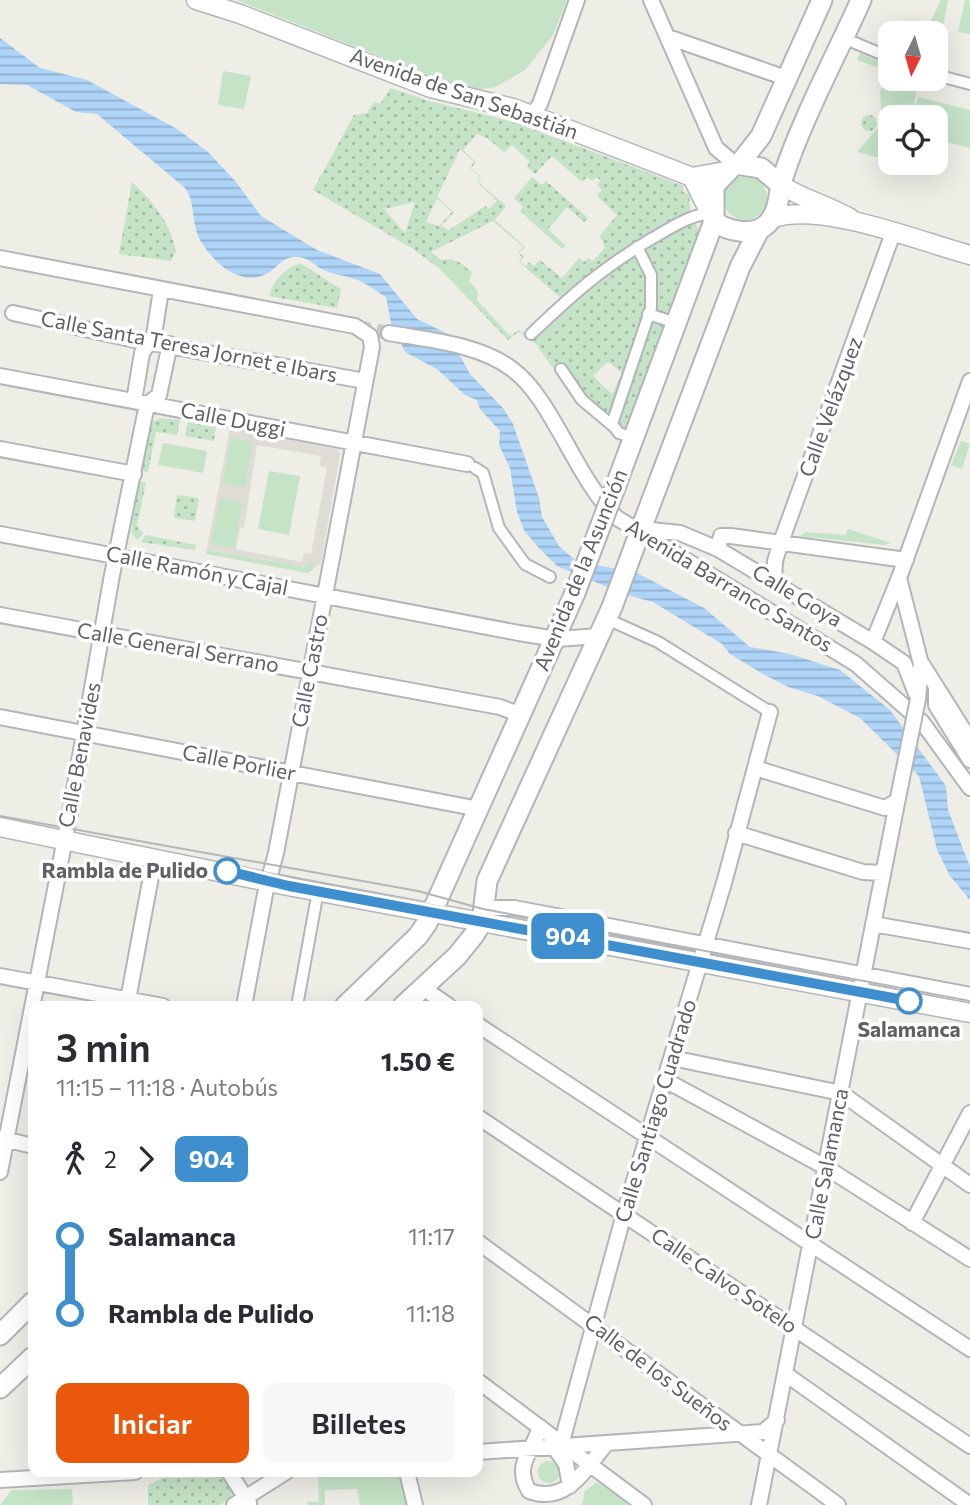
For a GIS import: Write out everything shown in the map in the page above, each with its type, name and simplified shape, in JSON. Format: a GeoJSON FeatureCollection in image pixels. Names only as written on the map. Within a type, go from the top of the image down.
{"type":"FeatureCollection","features":[{"type":"Feature","properties":{"kind":"main road"},"geometry":{"type":"LineString","coordinates":[[822,0],[761,136],[713,190],[712,217],[726,228],[766,224],[861,0]]}},
{"type":"Feature","properties":{"kind":"main road"},"geometry":{"type":"LineString","coordinates":[[734,166],[761,168],[781,185]]}},
{"type":"Feature","properties":{"kind":"main road","name":"Avenida de la Asunción"},"geometry":{"type":"LineString","coordinates":[[350,1001],[418,936],[431,912],[575,593],[712,217]]}},
{"type":"Feature","properties":{"kind":"main road","name":"Avenida de la Asunción"},"geometry":{"type":"LineString","coordinates":[[482,915],[487,881],[606,621],[740,267],[766,224]]}},
{"type":"Feature","properties":{"kind":"main road"},"geometry":{"type":"LineString","coordinates":[[409,1001],[463,949],[482,915]]}},
{"type":"Feature","properties":{"kind":"main road"},"geometry":{"type":"LineString","coordinates":[[0,1335],[28,1307]]}},
{"type":"Feature","properties":{"kind":"main road"},"geometry":{"type":"LineString","coordinates":[[3,1380],[28,1361]]}},
{"type":"Feature","properties":{"kind":"street","name":"Avenida de San Sebastián"},"geometry":{"type":"LineString","coordinates":[[196,0],[252,18],[431,88],[532,114],[692,177]]}},
{"type":"Feature","properties":{"kind":"street"},"geometry":{"type":"LineString","coordinates":[[532,114],[540,104],[577,0]]}},
{"type":"Feature","properties":{"kind":"street"},"geometry":{"type":"LineString","coordinates":[[651,0],[716,148],[734,166]]}},
{"type":"Feature","properties":{"kind":"street"},"geometry":{"type":"LineString","coordinates":[[668,37],[786,78]]}},
{"type":"Feature","properties":{"kind":"street"},"geometry":{"type":"LineString","coordinates":[[848,40],[878,53]]}},
{"type":"Feature","properties":{"kind":"street"},"geometry":{"type":"LineString","coordinates":[[948,78],[970,84]]}},
{"type":"Feature","properties":{"kind":"street"},"geometry":{"type":"LineString","coordinates":[[531,334],[585,281],[637,247],[691,216],[712,217],[692,177],[734,166]]}},
{"type":"Feature","properties":{"kind":"street"},"geometry":{"type":"LineString","coordinates":[[781,185],[796,194],[824,203],[856,222]]}},
{"type":"Feature","properties":{"kind":"street"},"geometry":{"type":"LineString","coordinates":[[766,224],[801,212],[856,222],[970,255]]}},
{"type":"Feature","properties":{"kind":"street","name":"Calle Velázquez"},"geometry":{"type":"LineString","coordinates":[[774,581],[775,561],[781,542],[893,233]]}},
{"type":"Feature","properties":{"kind":"street"},"geometry":{"type":"LineString","coordinates":[[613,426],[648,314],[651,275],[637,247]]}},
{"type":"Feature","properties":{"kind":"street"},"geometry":{"type":"LineString","coordinates":[[0,258],[161,290]]}},
{"type":"Feature","properties":{"kind":"street","name":"Calle Castro"},"geometry":{"type":"LineString","coordinates":[[161,290],[355,326],[370,336],[372,347],[245,1001]]}},
{"type":"Feature","properties":{"kind":"street","name":"Calle Benavides"},"geometry":{"type":"LineString","coordinates":[[32,1001],[85,734],[112,575],[134,474],[142,403],[142,353],[154,335],[161,290]]}},
{"type":"Feature","properties":{"kind":"street","name":"Calle Santa Teresa Jornet e Ibars"},"geometry":{"type":"LineString","coordinates":[[13,313],[149,342],[365,381]]}},
{"type":"Feature","properties":{"kind":"street"},"geometry":{"type":"LineString","coordinates":[[648,314],[670,321]]}},
{"type":"Feature","properties":{"kind":"street","name":"Avenida Barranco Santos"},"geometry":{"type":"LineString","coordinates":[[389,333],[464,348],[505,364],[530,387],[588,482],[617,518],[856,664],[922,722],[970,788]]}},
{"type":"Feature","properties":{"kind":"street","name":"Calle Benavides"},"geometry":{"type":"LineString","coordinates":[[142,403],[159,395],[170,344]]}},
{"type":"Feature","properties":{"kind":"street"},"geometry":{"type":"LineString","coordinates":[[561,369],[582,400],[619,433],[633,438]]}},
{"type":"Feature","properties":{"kind":"street","name":"Calle Duggi"},"geometry":{"type":"LineString","coordinates":[[0,376],[471,466],[483,474],[499,528],[525,564],[550,577]]}},
{"type":"Feature","properties":{"kind":"street"},"geometry":{"type":"LineString","coordinates":[[873,642],[906,560],[970,381]]}},
{"type":"Feature","properties":{"kind":"street"},"geometry":{"type":"LineString","coordinates":[[0,449],[134,474]]}},
{"type":"Feature","properties":{"kind":"street","name":"Calle Goya"},"geometry":{"type":"LineString","coordinates":[[641,529],[680,533],[718,549],[904,663]]}},
{"type":"Feature","properties":{"kind":"street","name":"Calle Ramón y Cajal"},"geometry":{"type":"LineString","coordinates":[[0,534],[556,639],[606,621]]}},
{"type":"Feature","properties":{"kind":"street"},"geometry":{"type":"LineString","coordinates":[[718,549],[719,540],[725,536],[906,560]]}},
{"type":"Feature","properties":{"kind":"street"},"geometry":{"type":"LineString","coordinates":[[899,578],[920,658],[970,740]]}},
{"type":"Feature","properties":{"kind":"street","name":"Calle General Serrano"},"geometry":{"type":"LineString","coordinates":[[0,615],[500,708],[521,715]]}},
{"type":"Feature","properties":{"kind":"street"},"geometry":{"type":"LineString","coordinates":[[606,621],[658,642],[770,712]]}},
{"type":"Feature","properties":{"kind":"street"},"geometry":{"type":"LineString","coordinates":[[918,699],[904,663],[920,658]]}},
{"type":"Feature","properties":{"kind":"street","name":"Calle Salamanca"},"geometry":{"type":"LineString","coordinates":[[760,1505],[862,993],[893,822],[893,802],[918,699],[920,658]]}},
{"type":"Feature","properties":{"kind":"street"},"geometry":{"type":"LineString","coordinates":[[936,687],[936,705],[970,760]]}},
{"type":"Feature","properties":{"kind":"street","name":"Calle Santiago Cuadrado"},"geometry":{"type":"LineString","coordinates":[[563,1446],[563,1429],[770,712]]}},
{"type":"Feature","properties":{"kind":"street","name":"Calle Porlier"},"geometry":{"type":"LineString","coordinates":[[0,717],[478,808]]}},
{"type":"Feature","properties":{"kind":"street"},"geometry":{"type":"LineString","coordinates":[[755,768],[893,802]]}},
{"type":"Feature","properties":{"kind":"street"},"geometry":{"type":"LineString","coordinates":[[0,827],[431,912],[482,915],[702,953],[865,973],[970,995]]}},
{"type":"Feature","properties":{"kind":"street"},"geometry":{"type":"LineString","coordinates":[[736,833],[863,872],[883,873]]}},
{"type":"Feature","properties":{"kind":"street"},"geometry":{"type":"LineString","coordinates":[[128,1000],[152,871],[151,857]]}},
{"type":"Feature","properties":{"kind":"street"},"geometry":{"type":"LineString","coordinates":[[298,1001],[318,891]]}},
{"type":"Feature","properties":{"kind":"street"},"geometry":{"type":"LineString","coordinates":[[873,924],[970,941]]}},
{"type":"Feature","properties":{"kind":"street"},"geometry":{"type":"LineString","coordinates":[[702,953],[862,993],[970,1013]]}},
{"type":"Feature","properties":{"kind":"street"},"geometry":{"type":"LineString","coordinates":[[0,976],[134,1001]]}},
{"type":"Feature","properties":{"kind":"street"},"geometry":{"type":"LineString","coordinates":[[423,988],[442,1001]]}},
{"type":"Feature","properties":{"kind":"street","name":"Calle Benavides"},"geometry":{"type":"LineString","coordinates":[[0,1172],[3,1139],[28,1020]]}},
{"type":"Feature","properties":{"kind":"street"},"geometry":{"type":"LineString","coordinates":[[483,1028],[970,1349]]}},
{"type":"Feature","properties":{"kind":"street"},"geometry":{"type":"LineString","coordinates":[[672,1058],[841,1093],[970,1185]]}},
{"type":"Feature","properties":{"kind":"street"},"geometry":{"type":"LineString","coordinates":[[665,1080],[827,1168],[970,1259]]}},
{"type":"Feature","properties":{"kind":"street"},"geometry":{"type":"LineString","coordinates":[[912,1223],[970,1113]]}},
{"type":"Feature","properties":{"kind":"street","name":"Calle Calvo Sotelo"},"geometry":{"type":"LineString","coordinates":[[483,1120],[970,1446]]}},
{"type":"Feature","properties":{"kind":"street"},"geometry":{"type":"LineString","coordinates":[[3,1139],[28,1145]]}},
{"type":"Feature","properties":{"kind":"street","name":"Calle de los Sueños"},"geometry":{"type":"LineString","coordinates":[[483,1246],[838,1505]]}},
{"type":"Feature","properties":{"kind":"street"},"geometry":{"type":"LineString","coordinates":[[786,1374],[970,1505]]}},
{"type":"Feature","properties":{"kind":"street"},"geometry":{"type":"LineString","coordinates":[[483,1385],[644,1505]]}},
{"type":"Feature","properties":{"kind":"street"},"geometry":{"type":"LineString","coordinates":[[483,1452],[763,1432],[777,1420]]}},
{"type":"Feature","properties":{"kind":"street"},"geometry":{"type":"LineString","coordinates":[[540,1427],[523,1461],[524,1482],[529,1491],[541,1501],[567,1494],[607,1443]]}},
{"type":"Feature","properties":{"kind":"street"},"geometry":{"type":"LineString","coordinates":[[563,1446],[567,1494]]}},
{"type":"Feature","properties":{"kind":"street"},"geometry":{"type":"LineString","coordinates":[[0,1480],[51,1477]]}},
{"type":"Feature","properties":{"kind":"street"},"geometry":{"type":"LineString","coordinates":[[231,1477],[243,1502],[264,1479]]}},
{"type":"Feature","properties":{"kind":"street"},"geometry":{"type":"LineString","coordinates":[[409,1477],[415,1505]]}},
{"type":"Feature","properties":{"kind":"shaded area"},"geometry":{"type":"Polygon","coordinates":[[[230,428],[337,449],[340,454],[321,563],[307,573],[312,563],[305,567],[210,550],[208,554],[274,567],[206,554],[230,428]],[[257,445],[244,528],[240,528],[236,549],[302,562],[304,553],[311,554],[327,468],[319,465],[321,456],[257,445]]]}},
{"type":"Feature","properties":{"kind":"green space"},"geometry":{"type":"Polygon","coordinates":[[[236,0],[567,0],[553,35],[525,70],[496,87],[468,91],[236,0]]]}},
{"type":"Feature","properties":{"kind":"green space"},"geometry":{"type":"Polygon","coordinates":[[[941,0],[948,0],[944,21],[931,21],[941,0]]]}},
{"type":"Feature","properties":{"kind":"green space"},"geometry":{"type":"Polygon","coordinates":[[[965,0],[970,1],[970,34],[958,32],[965,0]]]}},
{"type":"Feature","properties":{"kind":"green space"},"geometry":{"type":"Polygon","coordinates":[[[860,53],[878,61],[878,67],[857,60],[860,53]]]}},
{"type":"Feature","properties":{"kind":"green space"},"geometry":{"type":"Polygon","coordinates":[[[223,71],[251,76],[244,109],[218,105],[223,71]]]}},
{"type":"Feature","properties":{"kind":"green space"},"geometry":{"type":"Polygon","coordinates":[[[391,88],[429,101],[511,121],[684,186],[683,192],[689,194],[691,216],[701,234],[627,429],[621,428],[612,433],[577,404],[537,345],[519,332],[508,340],[440,269],[413,249],[313,190],[354,115],[367,113],[374,102],[380,104],[391,88]],[[477,134],[463,150],[476,162],[471,168],[481,177],[478,182],[506,206],[495,220],[525,247],[519,253],[524,257],[520,262],[525,266],[530,262],[534,266],[540,260],[562,278],[579,258],[584,262],[588,258],[593,261],[605,248],[600,236],[617,215],[597,196],[602,190],[597,185],[601,181],[597,177],[592,181],[587,177],[582,182],[552,156],[535,174],[527,167],[530,162],[512,145],[504,152],[487,138],[477,134]],[[460,149],[437,197],[454,212],[441,226],[449,230],[485,206],[489,209],[497,201],[477,182],[480,177],[470,168],[474,162],[460,149]],[[437,198],[426,222],[439,226],[452,212],[437,198]],[[415,202],[384,209],[405,233],[415,202]],[[493,221],[431,252],[441,260],[454,260],[472,272],[469,281],[478,291],[477,300],[510,336],[519,330],[523,333],[562,299],[519,262],[522,257],[518,253],[523,247],[493,221]],[[608,362],[593,376],[612,394],[622,373],[608,362]]]}},
{"type":"Feature","properties":{"kind":"green space"},"geometry":{"type":"Polygon","coordinates":[[[917,91],[913,105],[881,105],[880,92],[917,91]]]}},
{"type":"Feature","properties":{"kind":"green space"},"geometry":{"type":"Polygon","coordinates":[[[918,97],[970,110],[970,148],[948,142],[948,105],[916,105],[918,97]]]}},
{"type":"Feature","properties":{"kind":"green space"},"geometry":{"type":"Polygon","coordinates":[[[869,115],[875,117],[875,129],[869,131],[863,129],[861,123],[863,117],[869,115]]]}},
{"type":"Feature","properties":{"kind":"green space"},"geometry":{"type":"Polygon","coordinates":[[[878,128],[878,158],[857,152],[878,128]]]}},
{"type":"Feature","properties":{"kind":"green space"},"geometry":{"type":"Polygon","coordinates":[[[745,176],[760,183],[767,198],[760,213],[745,220],[730,213],[723,198],[730,183],[745,176]]]}},
{"type":"Feature","properties":{"kind":"green space"},"geometry":{"type":"Polygon","coordinates":[[[532,177],[542,185],[546,181],[588,218],[584,222],[567,207],[548,229],[566,246],[562,249],[520,211],[523,207],[514,198],[532,177]]]}},
{"type":"Feature","properties":{"kind":"green space"},"geometry":{"type":"Polygon","coordinates":[[[132,182],[154,205],[170,231],[176,251],[171,261],[119,254],[132,182]]]}},
{"type":"Feature","properties":{"kind":"green space"},"geometry":{"type":"Polygon","coordinates":[[[451,259],[470,273],[468,283],[478,294],[475,300],[443,268],[451,259]]]}},
{"type":"Feature","properties":{"kind":"green space"},"geometry":{"type":"Polygon","coordinates":[[[300,263],[341,289],[337,308],[269,296],[280,276],[300,263]]]}},
{"type":"Feature","properties":{"kind":"green space"},"geometry":{"type":"Polygon","coordinates":[[[559,315],[564,321],[543,340],[537,341],[535,337],[559,315]]]}},
{"type":"Feature","properties":{"kind":"green space"},"geometry":{"type":"Polygon","coordinates":[[[160,418],[180,420],[177,435],[156,432],[148,472],[141,471],[150,423],[160,418]]]}},
{"type":"Feature","properties":{"kind":"green space"},"geometry":{"type":"Polygon","coordinates":[[[188,422],[216,426],[214,441],[185,436],[188,422]]]}},
{"type":"Feature","properties":{"kind":"green space"},"geometry":{"type":"Polygon","coordinates":[[[231,438],[253,442],[245,487],[223,483],[231,438]]]}},
{"type":"Feature","properties":{"kind":"green space"},"geometry":{"type":"Polygon","coordinates":[[[961,441],[970,444],[962,469],[951,465],[961,441]]]}},
{"type":"Feature","properties":{"kind":"green space"},"geometry":{"type":"Polygon","coordinates":[[[163,443],[207,451],[203,473],[158,465],[163,443]]]}},
{"type":"Feature","properties":{"kind":"green space"},"geometry":{"type":"Polygon","coordinates":[[[269,471],[300,476],[289,535],[258,529],[269,471]]]}},
{"type":"Feature","properties":{"kind":"green space"},"geometry":{"type":"Polygon","coordinates":[[[139,481],[146,482],[137,526],[143,534],[137,540],[131,532],[139,481]]]}},
{"type":"Feature","properties":{"kind":"green space"},"geometry":{"type":"Polygon","coordinates":[[[177,495],[199,498],[195,521],[174,518],[177,495]]]}},
{"type":"Feature","properties":{"kind":"green space"},"geometry":{"type":"Polygon","coordinates":[[[220,498],[242,502],[234,548],[211,544],[220,498]]]}},
{"type":"Feature","properties":{"kind":"green space"},"geometry":{"type":"Polygon","coordinates":[[[848,529],[891,543],[885,545],[800,536],[806,532],[845,535],[848,529]]]}},
{"type":"Feature","properties":{"kind":"green space"},"geometry":{"type":"Polygon","coordinates":[[[146,535],[196,545],[195,550],[141,542],[146,535]]]}},
{"type":"Feature","properties":{"kind":"green space"},"geometry":{"type":"Polygon","coordinates":[[[208,550],[305,567],[312,562],[315,566],[307,573],[207,554],[208,550]]]}},
{"type":"Feature","properties":{"kind":"green space"},"geometry":{"type":"Polygon","coordinates":[[[549,1461],[559,1468],[560,1472],[553,1482],[549,1483],[539,1476],[538,1472],[545,1462],[549,1461]]]}},
{"type":"Feature","properties":{"kind":"green space"},"geometry":{"type":"Polygon","coordinates":[[[227,1477],[236,1495],[220,1505],[148,1505],[148,1485],[162,1478],[227,1477]]]}},
{"type":"Feature","properties":{"kind":"green space"},"geometry":{"type":"Polygon","coordinates":[[[318,1477],[399,1477],[409,1505],[360,1505],[357,1489],[325,1490],[325,1505],[308,1505],[307,1502],[319,1502],[318,1477]]]}},
{"type":"Feature","properties":{"kind":"green space"},"geometry":{"type":"Polygon","coordinates":[[[597,1482],[631,1505],[582,1505],[585,1491],[597,1482]]]}},
{"type":"Feature","properties":{"kind":"green space"},"geometry":{"type":"Polygon","coordinates":[[[72,1489],[73,1505],[0,1505],[12,1490],[72,1489]]]}},
{"type":"Feature","properties":{"kind":"water"},"geometry":{"type":"Polygon","coordinates":[[[0,38],[40,68],[87,80],[177,129],[207,151],[236,182],[261,216],[317,250],[380,274],[417,319],[448,334],[470,374],[503,408],[513,424],[539,498],[542,517],[559,546],[576,561],[637,573],[704,608],[750,647],[790,654],[840,670],[890,710],[946,786],[948,810],[970,867],[970,900],[950,876],[937,850],[919,776],[860,718],[818,696],[788,687],[763,674],[730,654],[722,644],[653,602],[627,595],[557,566],[524,530],[517,512],[510,468],[499,445],[500,431],[480,409],[477,400],[465,395],[437,369],[405,352],[391,323],[386,297],[362,282],[327,271],[299,257],[285,259],[268,273],[258,277],[249,278],[230,272],[214,259],[198,236],[191,201],[185,188],[97,114],[76,112],[27,85],[0,84],[0,38]]]}},
{"type":"Feature","properties":{"kind":"tunnel"},"geometry":{"type":"LineString","coordinates":[[356,327],[389,333]]}},
{"type":"Feature","properties":{"kind":"tram line"},"geometry":{"type":"LineString","coordinates":[[0,816],[418,891],[483,909],[970,1001]]}},
{"type":"Feature","properties":{"kind":"tram line"},"geometry":{"type":"LineString","coordinates":[[247,869],[447,908]]}},
{"type":"Feature","properties":{"kind":"bus line","name":"904"},"geometry":{"type":"LineString","coordinates":[[227,871],[289,886],[909,1001]]}},
{"type":"Feature","properties":{"kind":"place","name":"Rambla de Pulido"},"geometry":{"type":"Point","coordinates":[227,871]}},
{"type":"Feature","properties":{"kind":"place","name":"Salamanca"},"geometry":{"type":"Point","coordinates":[909,1001]}}]}
